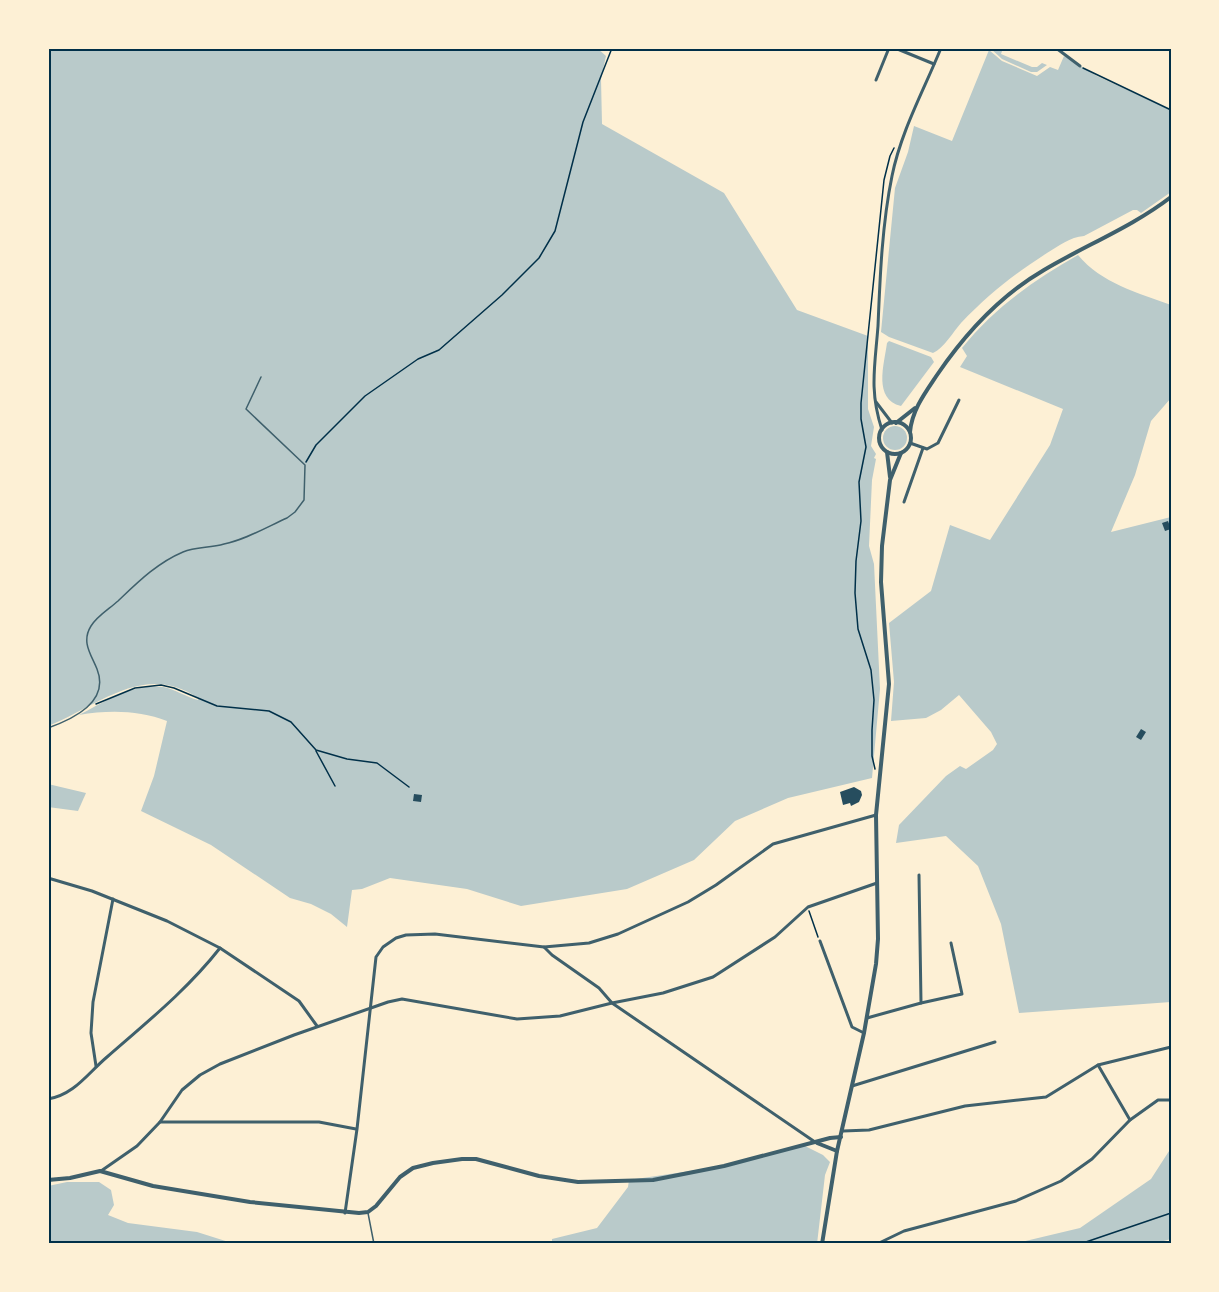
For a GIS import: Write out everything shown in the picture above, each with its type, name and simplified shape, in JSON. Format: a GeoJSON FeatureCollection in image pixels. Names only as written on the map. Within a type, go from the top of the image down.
{"type":"FeatureCollection","features":[{"type":"Feature","properties":{"kind":"street"},"geometry":{"type":"LineString","coordinates":[[876,80],[889,48]]}},
{"type":"Feature","properties":{"kind":"street"},"geometry":{"type":"LineString","coordinates":[[895,48],[934,64]]}},
{"type":"Feature","properties":{"kind":"street"},"geometry":{"type":"LineString","coordinates":[[822,1244],[837,1151],[867,1018],[878,939],[876,815],[889,684],[881,582],[883,537],[890,480],[887,452],[880,442],[882,430],[875,410],[873,381],[884,239],[892,176],[903,139],[941,48]]}},
{"type":"Feature","properties":{"kind":"street"},"geometry":{"type":"LineString","coordinates":[[1056,48],[1080,66]]}},
{"type":"Feature","properties":{"kind":"street"},"geometry":{"type":"LineString","coordinates":[[890,480],[901,453],[910,443],[910,432],[918,405],[948,360],[977,325],[1006,297],[1041,271],[1131,224],[1171,197]]}},
{"type":"Feature","properties":{"kind":"street"},"geometry":{"type":"LineString","coordinates":[[875,400],[894,423],[905,426],[910,432]]}},
{"type":"Feature","properties":{"kind":"street"},"geometry":{"type":"LineString","coordinates":[[910,443],[923,448],[932,448],[938,443],[959,400]]}},
{"type":"Feature","properties":{"kind":"street"},"geometry":{"type":"LineString","coordinates":[[882,430],[918,405]]}},
{"type":"Feature","properties":{"kind":"street"},"geometry":{"type":"LineString","coordinates":[[904,502],[923,448]]}},
{"type":"Feature","properties":{"kind":"street"},"geometry":{"type":"LineString","coordinates":[[887,452],[901,453]]}},
{"type":"Feature","properties":{"kind":"street"},"geometry":{"type":"LineString","coordinates":[[345,1213],[357,1129],[376,957],[383,947],[406,934],[435,934],[544,947],[590,943],[618,934],[688,903],[773,844],[876,815]]}},
{"type":"Feature","properties":{"kind":"street"},"geometry":{"type":"LineString","coordinates":[[919,875],[921,1003]]}},
{"type":"Feature","properties":{"kind":"street"},"geometry":{"type":"LineString","coordinates":[[48,878],[92,891],[167,921],[220,948],[299,1001],[317,1026]]}},
{"type":"Feature","properties":{"kind":"street"},"geometry":{"type":"LineString","coordinates":[[48,1180],[100,1171],[136,1146],[160,1122],[182,1090],[200,1075],[317,1026],[402,999],[517,1019],[560,1016],[663,993],[713,977],[775,937],[808,907],[877,883]]}},
{"type":"Feature","properties":{"kind":"street"},"geometry":{"type":"LineString","coordinates":[[96,1066],[91,1033],[93,1002],[113,900]]}},
{"type":"Feature","properties":{"kind":"street"},"geometry":{"type":"LineString","coordinates":[[820,941],[852,1027],[864,1033]]}},
{"type":"Feature","properties":{"kind":"street"},"geometry":{"type":"LineString","coordinates":[[867,1018],[962,994],[951,943]]}},
{"type":"Feature","properties":{"kind":"street"},"geometry":{"type":"LineString","coordinates":[[544,947],[599,988],[612,1003],[817,1143],[837,1151]]}},
{"type":"Feature","properties":{"kind":"street"},"geometry":{"type":"LineString","coordinates":[[48,1099],[62,1096],[76,1087],[96,1066],[186,988],[220,948]]}},
{"type":"Feature","properties":{"kind":"street"},"geometry":{"type":"LineString","coordinates":[[852,1086],[996,1042]]}},
{"type":"Feature","properties":{"kind":"street"},"geometry":{"type":"LineString","coordinates":[[843,1131],[869,1130],[965,1106],[1046,1097],[1098,1065],[1171,1047]]}},
{"type":"Feature","properties":{"kind":"street"},"geometry":{"type":"LineString","coordinates":[[1098,1065],[1130,1120]]}},
{"type":"Feature","properties":{"kind":"street"},"geometry":{"type":"LineString","coordinates":[[877,1244],[904,1232],[1016,1201],[1061,1181],[1092,1159],[1130,1120],[1158,1100],[1171,1100]]}},
{"type":"Feature","properties":{"kind":"street"},"geometry":{"type":"LineString","coordinates":[[160,1122],[319,1122],[357,1129]]}},
{"type":"Feature","properties":{"kind":"street"},"geometry":{"type":"LineString","coordinates":[[100,1171],[153,1185],[250,1202],[345,1213],[368,1212],[376,1206],[400,1177],[414,1168],[462,1158],[476,1159],[539,1176],[578,1182],[653,1180],[724,1166],[841,1137]]}},
{"type":"Feature","properties":{"kind":"lane"},"geometry":{"type":"LineString","coordinates":[[48,728],[84,710],[96,697],[99,678],[88,652],[87,638],[91,626],[135,585],[162,563],[183,552],[225,544],[258,531],[295,512],[304,500],[305,465],[246,409],[261,377]]}},
{"type":"Feature","properties":{"kind":"lane"},"geometry":{"type":"LineString","coordinates":[[368,1212],[374,1244]]}},
{"type":"Feature","properties":{"kind":"path"},"geometry":{"type":"LineString","coordinates":[[305,465],[316,445],[365,396],[418,359],[439,350],[502,295],[539,258],[555,231],[583,122],[612,48]]}},
{"type":"Feature","properties":{"kind":"path"},"geometry":{"type":"LineString","coordinates":[[1080,66],[1113,84],[1171,110]]}},
{"type":"Feature","properties":{"kind":"path"},"geometry":{"type":"LineString","coordinates":[[879,778],[872,756],[874,700],[871,670],[858,629],[855,593],[861,521],[859,482],[866,447],[861,419],[861,403],[884,180],[890,156],[903,139]]}},
{"type":"Feature","properties":{"kind":"path"},"geometry":{"type":"LineString","coordinates":[[94,705],[121,692],[160,685],[174,688],[217,706],[269,711],[291,722],[316,750],[335,786]]}},
{"type":"Feature","properties":{"kind":"path"},"geometry":{"type":"LineString","coordinates":[[316,750],[347,759],[377,762],[409,787]]}},
{"type":"Feature","properties":{"kind":"path"},"geometry":{"type":"LineString","coordinates":[[808,907],[820,941]]}},
{"type":"Feature","properties":{"kind":"path"},"geometry":{"type":"LineString","coordinates":[[1080,1244],[1171,1213]]}},
{"type":"Feature","properties":{"kind":"shaded area"},"geometry":{"type":"Polygon","coordinates":[[[48,48],[597,48],[606,56],[601,79],[602,124],[724,193],[797,310],[868,336],[868,409],[874,427],[871,446],[876,454],[872,480],[869,546],[874,564],[880,689],[872,778],[788,798],[735,821],[694,860],[627,889],[521,906],[467,889],[390,878],[362,889],[352,890],[347,927],[331,914],[311,904],[290,898],[211,845],[141,811],[154,776],[167,721],[123,712],[79,715],[109,699],[141,688],[163,687],[198,700],[198,698],[178,688],[159,684],[140,686],[121,691],[48,726],[48,48]]]}},
{"type":"Feature","properties":{"kind":"shaded area"},"geometry":{"type":"Polygon","coordinates":[[[990,48],[1003,48],[1001,54],[1032,67],[1037,67],[1042,63],[1047,65],[1037,72],[1031,72],[1002,59],[990,48]]]}},
{"type":"Feature","properties":{"kind":"shaded area"},"geometry":{"type":"Polygon","coordinates":[[[989,50],[1002,61],[1037,76],[1050,67],[1058,70],[1064,56],[1097,76],[1171,110],[1171,192],[1141,213],[1133,210],[1084,236],[1065,242],[1035,261],[981,303],[961,323],[945,344],[933,353],[881,332],[895,188],[908,152],[914,126],[952,141],[989,50]]]}},
{"type":"Feature","properties":{"kind":"shaded area"},"geometry":{"type":"Polygon","coordinates":[[[1078,255],[1087,265],[1109,280],[1171,305],[1171,398],[1151,421],[1135,475],[1111,532],[1171,517],[1171,1002],[1019,1013],[1001,924],[978,866],[946,836],[896,843],[899,825],[946,776],[960,766],[966,769],[993,750],[997,744],[991,732],[959,695],[941,710],[926,718],[891,721],[894,682],[889,623],[931,591],[950,525],[990,540],[1050,445],[1063,409],[960,367],[967,356],[962,348],[1001,308],[1046,274],[1078,255]]]}},
{"type":"Feature","properties":{"kind":"shaded area"},"geometry":{"type":"Polygon","coordinates":[[[889,341],[931,357],[934,362],[901,406],[892,402],[883,389],[883,371],[889,341]]]}},
{"type":"Feature","properties":{"kind":"shaded area"},"geometry":{"type":"Polygon","coordinates":[[[895,426],[903,430],[907,438],[903,446],[895,450],[887,446],[883,438],[887,430],[895,426]]]}},
{"type":"Feature","properties":{"kind":"shaded area"},"geometry":{"type":"Polygon","coordinates":[[[48,784],[86,793],[78,811],[48,807],[48,784]]]}},
{"type":"Feature","properties":{"kind":"shaded area"},"geometry":{"type":"Polygon","coordinates":[[[805,1146],[823,1155],[830,1162],[825,1175],[817,1244],[552,1244],[552,1239],[597,1228],[628,1187],[629,1180],[724,1166],[805,1146]]]}},
{"type":"Feature","properties":{"kind":"shaded area"},"geometry":{"type":"Polygon","coordinates":[[[1171,1148],[1171,1239],[1153,1244],[1013,1244],[1080,1228],[1151,1179],[1171,1148]]]}},
{"type":"Feature","properties":{"kind":"shaded area"},"geometry":{"type":"Polygon","coordinates":[[[67,1182],[99,1182],[111,1190],[114,1205],[108,1215],[128,1223],[197,1232],[235,1244],[48,1244],[48,1186],[67,1182]]]}},
{"type":"Feature","properties":{"kind":"building"},"geometry":{"type":"Polygon","coordinates":[[[1168,521],[1171,529],[1165,531],[1162,523],[1168,521]]]}},
{"type":"Feature","properties":{"kind":"building"},"geometry":{"type":"Polygon","coordinates":[[[1141,729],[1146,732],[1141,740],[1136,737],[1141,729]]]}},
{"type":"Feature","properties":{"kind":"building"},"geometry":{"type":"Polygon","coordinates":[[[854,787],[861,791],[859,802],[851,806],[850,803],[843,805],[840,792],[854,787]]]}},
{"type":"Feature","properties":{"kind":"building"},"geometry":{"type":"Polygon","coordinates":[[[414,794],[422,795],[421,802],[413,801],[414,794]]]}}]}
